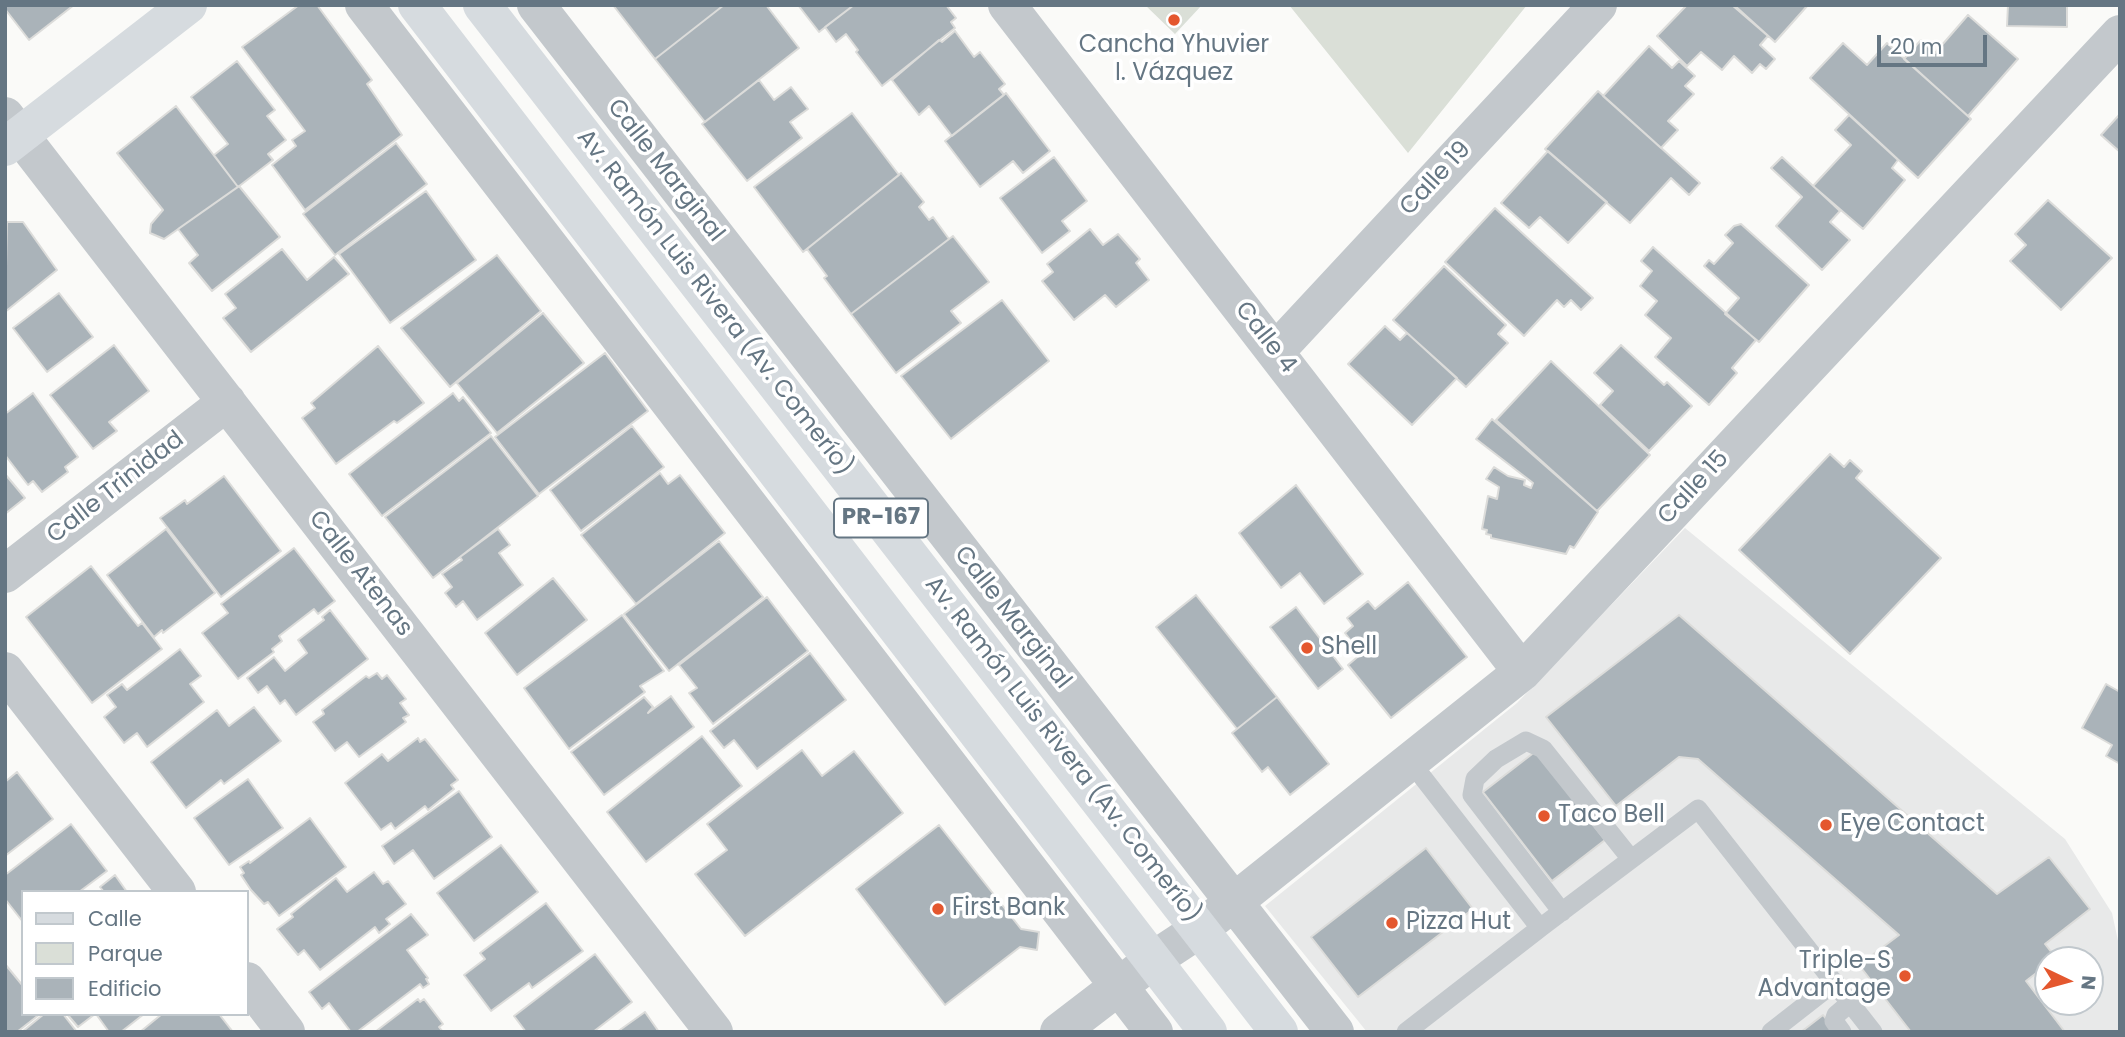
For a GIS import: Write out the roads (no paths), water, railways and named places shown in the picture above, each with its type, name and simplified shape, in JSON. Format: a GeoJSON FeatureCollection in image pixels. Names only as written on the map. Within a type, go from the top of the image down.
{"type":"FeatureCollection","features":[{"type":"Feature","properties":{"kind":"main road"},"geometry":{"type":"LineString","coordinates":[[10,133],[188,5]]}},
{"type":"Feature","properties":{"kind":"main road","name":"PR-167"},"geometry":{"type":"LineString","coordinates":[[417,5],[1208,1032]]}},
{"type":"Feature","properties":{"kind":"main road","name":"Av. Ramón Luis Rivera (Av. Comerío)"},"geometry":{"type":"LineString","coordinates":[[482,5],[1279,1032]]}},
{"type":"Feature","properties":{"kind":"street"},"geometry":{"type":"LineString","coordinates":[[364,5],[1154,1032]]}},
{"type":"Feature","properties":{"kind":"street","name":"Calle Marginal"},"geometry":{"type":"LineString","coordinates":[[536,5],[1335,1032]]}},
{"type":"Feature","properties":{"kind":"street","name":"Calle 4"},"geometry":{"type":"LineString","coordinates":[[1007,5],[1522,672]]}},
{"type":"Feature","properties":{"kind":"street","name":"Calle 19"},"geometry":{"type":"LineString","coordinates":[[1275,352],[1598,5]]}},
{"type":"Feature","properties":{"kind":"street","name":"Calle 15"},"geometry":{"type":"LineString","coordinates":[[1059,1032],[1153,960],[1200,929],[1522,672],[2120,33]]}},
{"type":"Feature","properties":{"kind":"street","name":"Calle Atenas"},"geometry":{"type":"LineString","coordinates":[[10,133],[227,402],[714,1032]]}},
{"type":"Feature","properties":{"kind":"street","name":"Calle Trinidad"},"geometry":{"type":"LineString","coordinates":[[5,574],[227,402]]}},
{"type":"Feature","properties":{"kind":"street"},"geometry":{"type":"LineString","coordinates":[[5,671],[175,890]]}},
{"type":"Feature","properties":{"kind":"street"},"geometry":{"type":"LineString","coordinates":[[248,982],[286,1032]]}},
{"type":"Feature","properties":{"kind":"lane"},"geometry":{"type":"LineString","coordinates":[[1562,912],[1472,795],[1475,779],[1496,759],[1526,741],[1543,749],[1631,859]]}},
{"type":"Feature","properties":{"kind":"lane"},"geometry":{"type":"LineString","coordinates":[[1410,761],[1541,928]]}},
{"type":"Feature","properties":{"kind":"lane"},"geometry":{"type":"LineString","coordinates":[[1406,1032],[1698,809],[1873,1032]]}},
{"type":"Feature","properties":{"kind":"lane"},"geometry":{"type":"LineString","coordinates":[[1770,1032],[1835,982]]}},
{"type":"Feature","properties":{"kind":"lane"},"geometry":{"type":"LineString","coordinates":[[1842,1032],[1834,1021],[1850,1003]]}},
{"type":"Feature","properties":{"kind":"place","name":"Cancha Yhuvier I. Vázquez"},"geometry":{"type":"Point","coordinates":[1174,20]}},
{"type":"Feature","properties":{"kind":"place","name":"Shell"},"geometry":{"type":"Point","coordinates":[1307,648]}},
{"type":"Feature","properties":{"kind":"place","name":"Taco Bell"},"geometry":{"type":"Point","coordinates":[1544,816]}},
{"type":"Feature","properties":{"kind":"place","name":"Eye Contact"},"geometry":{"type":"Point","coordinates":[1826,825]}},
{"type":"Feature","properties":{"kind":"place","name":"First Bank"},"geometry":{"type":"Point","coordinates":[938,909]}},
{"type":"Feature","properties":{"kind":"place","name":"Pizza Hut"},"geometry":{"type":"Point","coordinates":[1392,923]}},
{"type":"Feature","properties":{"kind":"place","name":"Triple-S Advantage"},"geometry":{"type":"Point","coordinates":[1905,976]}}]}
